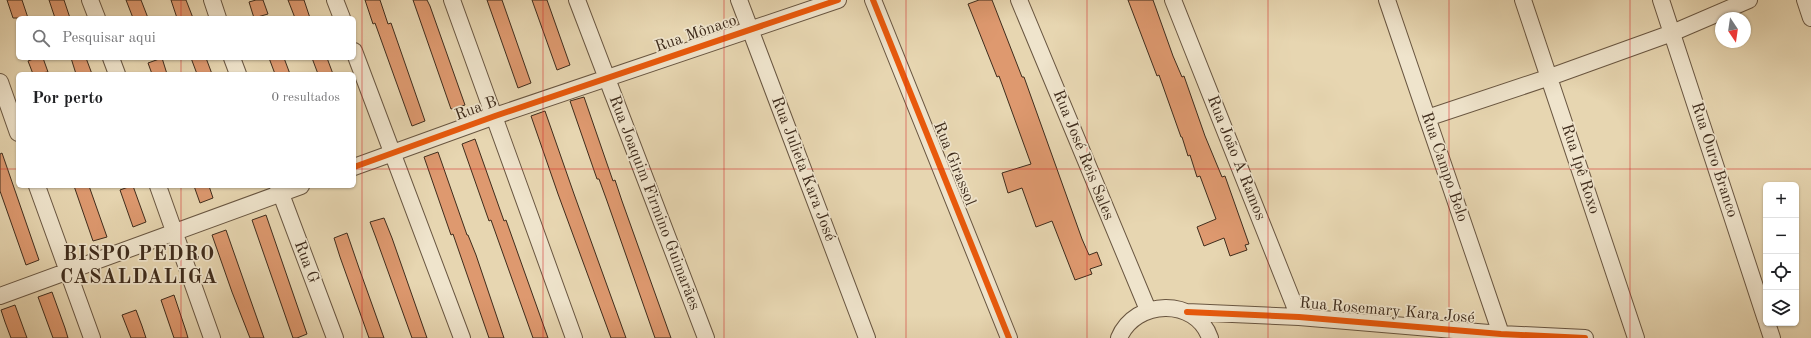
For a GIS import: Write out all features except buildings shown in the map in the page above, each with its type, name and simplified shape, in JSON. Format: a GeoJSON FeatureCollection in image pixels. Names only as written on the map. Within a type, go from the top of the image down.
{"type":"FeatureCollection","features":[{"type":"Feature","properties":{"kind":"street"},"geometry":{"type":"LineString","coordinates":[[90,0],[96,16]]}},
{"type":"Feature","properties":{"kind":"street"},"geometry":{"type":"LineString","coordinates":[[212,0],[217,16]]}},
{"type":"Feature","properties":{"kind":"street"},"geometry":{"type":"LineString","coordinates":[[335,0],[341,16]]}},
{"type":"Feature","properties":{"kind":"street"},"geometry":{"type":"LineString","coordinates":[[452,0],[574,338]]}},
{"type":"Feature","properties":{"kind":"street","name":"Rua Joaquim Firmino Guimarães"},"geometry":{"type":"LineString","coordinates":[[577,0],[706,338]]}},
{"type":"Feature","properties":{"kind":"street","name":"Rua Julieta Kara José"},"geometry":{"type":"LineString","coordinates":[[739,0],[867,338]]}},
{"type":"Feature","properties":{"kind":"street","name":"Rua Mônaco"},"geometry":{"type":"LineString","coordinates":[[607,78],[838,0]]}},
{"type":"Feature","properties":{"kind":"street","name":"Rua Girassol"},"geometry":{"type":"LineString","coordinates":[[874,0],[1009,338]]}},
{"type":"Feature","properties":{"kind":"street","name":"Rua José Reis Sales"},"geometry":{"type":"LineString","coordinates":[[1019,0],[1148,310]]}},
{"type":"Feature","properties":{"kind":"street","name":"Rua João A Ramos"},"geometry":{"type":"LineString","coordinates":[[1173,0],[1299,317]]}},
{"type":"Feature","properties":{"kind":"street","name":"Rua Campo Belo"},"geometry":{"type":"LineString","coordinates":[[1387,0],[1501,334]]}},
{"type":"Feature","properties":{"kind":"street","name":"Rua Ipê Roxo"},"geometry":{"type":"LineString","coordinates":[[1524,0],[1636,338]]}},
{"type":"Feature","properties":{"kind":"street","name":"Rua Ouro Branco"},"geometry":{"type":"LineString","coordinates":[[1661,0],[1763,311]]}},
{"type":"Feature","properties":{"kind":"street"},"geometry":{"type":"LineString","coordinates":[[1427,118],[1550,78],[1672,33],[1748,0]]}},
{"type":"Feature","properties":{"kind":"street"},"geometry":{"type":"LineString","coordinates":[[1805,0],[1811,18]]}},
{"type":"Feature","properties":{"kind":"street"},"geometry":{"type":"LineString","coordinates":[[356,56],[462,338]]}},
{"type":"Feature","properties":{"kind":"street"},"geometry":{"type":"LineString","coordinates":[[112,60],[116,72]]}},
{"type":"Feature","properties":{"kind":"street"},"geometry":{"type":"LineString","coordinates":[[233,60],[237,72]]}},
{"type":"Feature","properties":{"kind":"street","name":"Rua B"},"geometry":{"type":"LineString","coordinates":[[356,166],[495,116],[607,78]]}},
{"type":"Feature","properties":{"kind":"street"},"geometry":{"type":"LineString","coordinates":[[0,82],[16,127]]}},
{"type":"Feature","properties":{"kind":"street"},"geometry":{"type":"LineString","coordinates":[[38,188],[92,338]]}},
{"type":"Feature","properties":{"kind":"street"},"geometry":{"type":"LineString","coordinates":[[159,188],[212,338]]}},
{"type":"Feature","properties":{"kind":"street"},"geometry":{"type":"LineString","coordinates":[[0,296],[174,232],[279,190],[290,188]]}},
{"type":"Feature","properties":{"kind":"street","name":"Rua G"},"geometry":{"type":"LineString","coordinates":[[279,190],[334,338]]}},
{"type":"Feature","properties":{"kind":"street","name":"Rua Rosemary Kara José"},"geometry":{"type":"LineString","coordinates":[[1119,338],[1128,323],[1137,316],[1148,310],[1161,307],[1174,308],[1187,312],[1299,317],[1501,334],[1585,338]]}},
{"type":"Feature","properties":{"kind":"street","name":"Rua Rosemary Kara José"},"geometry":{"type":"LineString","coordinates":[[1187,312],[1200,321],[1210,338]]}},
{"type":"Feature","properties":{"kind":"street"},"geometry":{"type":"LineString","coordinates":[[1768,326],[1772,338]]}},
{"type":"Feature","properties":{"kind":"cycle path"},"geometry":{"type":"LineString","coordinates":[[356,166],[495,116],[838,0]]}},
{"type":"Feature","properties":{"kind":"cycle path"},"geometry":{"type":"LineString","coordinates":[[873,0],[1009,338]]}},
{"type":"Feature","properties":{"kind":"cycle path"},"geometry":{"type":"LineString","coordinates":[[1187,312],[1299,317],[1501,334],[1585,338]]}},
{"type":"Feature","properties":{"kind":"district","name":"BISPO PEDRO CASALDALIGA"},"geometry":{"type":"Point","coordinates":[139,266]}}]}
